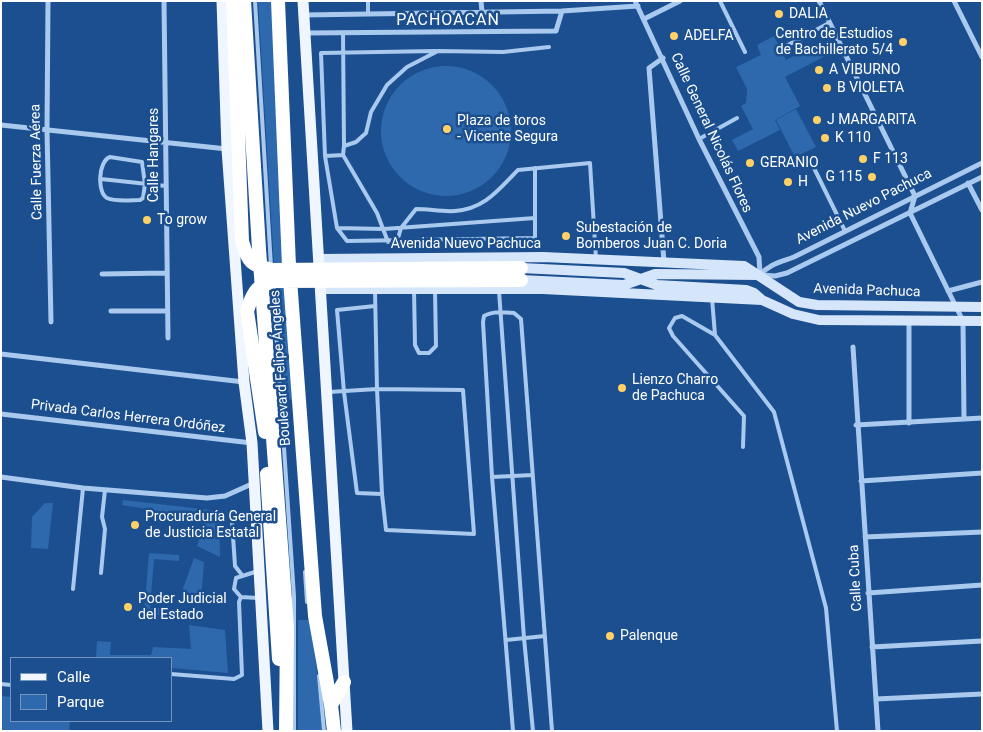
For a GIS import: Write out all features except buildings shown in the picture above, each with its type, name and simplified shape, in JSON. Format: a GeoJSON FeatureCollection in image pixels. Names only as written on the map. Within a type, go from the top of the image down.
{"type":"FeatureCollection","features":[{"type":"Feature","properties":{"kind":"highway"},"geometry":{"type":"LineString","coordinates":[[233,1],[242,241],[246,257],[255,266],[278,275],[521,274]]}},
{"type":"Feature","properties":{"kind":"highway","name":"Boulevard Felipe Ángeles"},"geometry":{"type":"LineString","coordinates":[[244,1],[259,249],[287,627],[288,728]]}},
{"type":"Feature","properties":{"kind":"highway","name":"Boulevard Felipe Ángeles"},"geometry":{"type":"LineString","coordinates":[[278,1],[289,266],[315,616],[331,705],[332,730]]}},
{"type":"Feature","properties":{"kind":"highway"},"geometry":{"type":"LineString","coordinates":[[284,1],[294,234],[293,249],[278,275],[260,284],[252,294],[247,311],[264,429],[275,626],[288,728]]}},
{"type":"Feature","properties":{"kind":"highway"},"geometry":{"type":"LineString","coordinates":[[278,275],[296,300],[299,317],[326,633],[323,658]]}},
{"type":"Feature","properties":{"kind":"highway"},"geometry":{"type":"LineString","coordinates":[[331,705],[344,682]]}},
{"type":"Feature","properties":{"kind":"main road"},"geometry":{"type":"LineString","coordinates":[[222,1],[227,149],[244,382],[252,443],[268,731]]}},
{"type":"Feature","properties":{"kind":"main road"},"geometry":{"type":"LineString","coordinates":[[303,1],[347,731]]}},
{"type":"Feature","properties":{"kind":"main road","name":"Avenida Nuevo Pachuca"},"geometry":{"type":"LineString","coordinates":[[319,259],[543,257],[744,266],[760,275]]}},
{"type":"Feature","properties":{"kind":"main road"},"geometry":{"type":"LineString","coordinates":[[340,259],[336,274],[341,289]]}},
{"type":"Feature","properties":{"kind":"main road"},"geometry":{"type":"LineString","coordinates":[[320,289],[499,289],[712,296],[762,300],[760,275],[656,274],[624,285],[521,274]]}},
{"type":"Feature","properties":{"kind":"main road","name":"Avenida Pachuca"},"geometry":{"type":"LineString","coordinates":[[760,275],[799,302],[817,305],[982,307]]}},
{"type":"Feature","properties":{"kind":"main road","name":"Avenida Pachuca"},"geometry":{"type":"LineString","coordinates":[[641,279],[657,285],[746,290],[754,293],[762,300],[793,314],[820,320],[982,321]]}},
{"type":"Feature","properties":{"kind":"street","name":"Calle Fuerza Aérea"},"geometry":{"type":"LineString","coordinates":[[48,1],[47,130],[51,322]]}},
{"type":"Feature","properties":{"kind":"street","name":"Calle Hangares"},"geometry":{"type":"LineString","coordinates":[[164,1],[168,338]]}},
{"type":"Feature","properties":{"kind":"street"},"geometry":{"type":"LineString","coordinates":[[481,1],[482,12]]}},
{"type":"Feature","properties":{"kind":"street"},"geometry":{"type":"LineString","coordinates":[[644,19],[680,1]]}},
{"type":"Feature","properties":{"kind":"street"},"geometry":{"type":"LineString","coordinates":[[819,1],[915,196],[910,213],[963,322],[964,419]]}},
{"type":"Feature","properties":{"kind":"street"},"geometry":{"type":"LineString","coordinates":[[954,1],[982,57]]}},
{"type":"Feature","properties":{"kind":"street"},"geometry":{"type":"LineString","coordinates":[[304,15],[562,10],[637,3]]}},
{"type":"Feature","properties":{"kind":"street","name":"Calle General Nicolás Flores"},"geometry":{"type":"LineString","coordinates":[[637,3],[699,139],[759,257],[760,275]]}},
{"type":"Feature","properties":{"kind":"street"},"geometry":{"type":"LineString","coordinates":[[305,33],[556,31],[562,10]]}},
{"type":"Feature","properties":{"kind":"street"},"geometry":{"type":"LineString","coordinates":[[663,58],[648,68],[664,262]]}},
{"type":"Feature","properties":{"kind":"street"},"geometry":{"type":"LineString","coordinates":[[1,125],[227,149]]}},
{"type":"Feature","properties":{"kind":"street","name":"Avenida Nuevo Pachuca"},"geometry":{"type":"LineString","coordinates":[[760,275],[770,266],[794,257],[982,164]]}},
{"type":"Feature","properties":{"kind":"street","name":"Avenida Nuevo Pachuca"},"geometry":{"type":"LineString","coordinates":[[760,275],[775,276],[787,273],[982,177]]}},
{"type":"Feature","properties":{"kind":"street"},"geometry":{"type":"LineString","coordinates":[[968,183],[982,210]]}},
{"type":"Feature","properties":{"kind":"street"},"geometry":{"type":"LineString","coordinates":[[102,274],[166,273]]}},
{"type":"Feature","properties":{"kind":"street"},"geometry":{"type":"LineString","coordinates":[[948,290],[982,282]]}},
{"type":"Feature","properties":{"kind":"street"},"geometry":{"type":"LineString","coordinates":[[111,311],[167,311]]}},
{"type":"Feature","properties":{"kind":"street"},"geometry":{"type":"LineString","coordinates":[[909,322],[909,423]]}},
{"type":"Feature","properties":{"kind":"street","name":"Calle Cuba"},"geometry":{"type":"LineString","coordinates":[[853,347],[856,425],[878,731]]}},
{"type":"Feature","properties":{"kind":"street"},"geometry":{"type":"LineString","coordinates":[[1,354],[244,382]]}},
{"type":"Feature","properties":{"kind":"street","name":"Privada Carlos Herrera Ordóñez"},"geometry":{"type":"LineString","coordinates":[[1,414],[252,443]]}},
{"type":"Feature","properties":{"kind":"street"},"geometry":{"type":"LineString","coordinates":[[856,425],[982,418]]}},
{"type":"Feature","properties":{"kind":"street"},"geometry":{"type":"LineString","coordinates":[[861,481],[982,473]]}},
{"type":"Feature","properties":{"kind":"street"},"geometry":{"type":"LineString","coordinates":[[1,477],[83,488],[207,498],[225,496],[254,483]]}},
{"type":"Feature","properties":{"kind":"street"},"geometry":{"type":"LineString","coordinates":[[865,537],[982,532]]}},
{"type":"Feature","properties":{"kind":"street"},"geometry":{"type":"LineString","coordinates":[[868,593],[982,585]]}},
{"type":"Feature","properties":{"kind":"street"},"geometry":{"type":"LineString","coordinates":[[872,647],[982,641]]}},
{"type":"Feature","properties":{"kind":"street"},"geometry":{"type":"LineString","coordinates":[[876,699],[982,694]]}},
{"type":"Feature","properties":{"kind":"lane"},"geometry":{"type":"LineString","coordinates":[[255,1],[294,596],[288,728]]}},
{"type":"Feature","properties":{"kind":"lane"},"geometry":{"type":"LineString","coordinates":[[274,1],[303,536]]}},
{"type":"Feature","properties":{"kind":"lane"},"geometry":{"type":"LineString","coordinates":[[368,1],[368,13]]}},
{"type":"Feature","properties":{"kind":"lane"},"geometry":{"type":"LineString","coordinates":[[720,1],[745,52]]}},
{"type":"Feature","properties":{"kind":"lane"},"geometry":{"type":"LineString","coordinates":[[786,46],[830,23]]}},
{"type":"Feature","properties":{"kind":"lane"},"geometry":{"type":"LineString","coordinates":[[343,33],[343,155],[377,213],[388,242]]}},
{"type":"Feature","properties":{"kind":"lane"},"geometry":{"type":"LineString","coordinates":[[535,168],[536,238],[397,242],[347,241],[337,228],[324,156],[321,53],[503,52],[548,47]]}},
{"type":"Feature","properties":{"kind":"lane"},"geometry":{"type":"LineString","coordinates":[[344,146],[356,142],[366,133],[371,112],[387,85],[406,68],[438,51]]}},
{"type":"Feature","properties":{"kind":"lane"},"geometry":{"type":"LineString","coordinates":[[699,139],[737,118]]}},
{"type":"Feature","properties":{"kind":"lane"},"geometry":{"type":"LineString","coordinates":[[324,156],[343,155]]}},
{"type":"Feature","properties":{"kind":"lane"},"geometry":{"type":"LineString","coordinates":[[105,159],[137,160],[142,162],[144,167],[145,196],[140,200],[108,199],[100,190],[101,179],[101,164],[105,159]]}},
{"type":"Feature","properties":{"kind":"lane"},"geometry":{"type":"LineString","coordinates":[[811,162],[845,231]]}},
{"type":"Feature","properties":{"kind":"lane"},"geometry":{"type":"LineString","coordinates":[[397,242],[401,228],[416,209],[455,211],[473,208],[491,198],[518,170],[590,163],[596,259]]}},
{"type":"Feature","properties":{"kind":"lane"},"geometry":{"type":"LineString","coordinates":[[101,179],[166,186]]}},
{"type":"Feature","properties":{"kind":"lane"},"geometry":{"type":"LineString","coordinates":[[337,228],[384,229],[535,218]]}},
{"type":"Feature","properties":{"kind":"lane"},"geometry":{"type":"LineString","coordinates":[[326,392],[377,389],[463,390],[474,534],[386,530],[382,494],[377,389],[375,289]]}},
{"type":"Feature","properties":{"kind":"lane"},"geometry":{"type":"LineString","coordinates":[[414,289],[415,345],[419,353],[429,353],[436,346],[436,289]]}},
{"type":"Feature","properties":{"kind":"lane"},"geometry":{"type":"LineString","coordinates":[[499,289],[499,312],[524,638],[533,731]]}},
{"type":"Feature","properties":{"kind":"lane"},"geometry":{"type":"LineString","coordinates":[[712,296],[715,335]]}},
{"type":"Feature","properties":{"kind":"lane"},"geometry":{"type":"LineString","coordinates":[[375,306],[337,310],[344,392],[357,494],[382,494]]}},
{"type":"Feature","properties":{"kind":"lane"},"geometry":{"type":"LineString","coordinates":[[513,731],[492,477],[483,322],[484,316],[499,312],[514,312],[521,319],[552,731]]}},
{"type":"Feature","properties":{"kind":"lane"},"geometry":{"type":"LineString","coordinates":[[743,447],[744,416],[673,336],[668,328],[675,318],[682,316],[715,335],[774,412],[826,608],[837,731]]}},
{"type":"Feature","properties":{"kind":"lane"},"geometry":{"type":"LineString","coordinates":[[492,477],[533,475]]}},
{"type":"Feature","properties":{"kind":"lane"},"geometry":{"type":"LineString","coordinates":[[73,589],[83,488]]}},
{"type":"Feature","properties":{"kind":"lane"},"geometry":{"type":"LineString","coordinates":[[101,573],[105,529],[102,518],[105,490]]}},
{"type":"Feature","properties":{"kind":"lane"},"geometry":{"type":"LineString","coordinates":[[232,521],[235,566],[242,575]]}},
{"type":"Feature","properties":{"kind":"lane"},"geometry":{"type":"LineString","coordinates":[[305,566],[306,595],[332,730]]}},
{"type":"Feature","properties":{"kind":"lane"},"geometry":{"type":"LineString","coordinates":[[260,570],[251,575],[242,575],[236,578],[234,589],[241,597],[262,600]]}},
{"type":"Feature","properties":{"kind":"lane"},"geometry":{"type":"LineString","coordinates":[[172,674],[234,679],[242,675],[241,597]]}},
{"type":"Feature","properties":{"kind":"lane"},"geometry":{"type":"LineString","coordinates":[[506,640],[545,636]]}},
{"type":"Feature","properties":{"kind":"green space"},"geometry":{"type":"Polygon","coordinates":[[[258,1],[271,1],[293,400],[286,399],[276,298],[258,1]]]}},
{"type":"Feature","properties":{"kind":"green space"},"geometry":{"type":"Polygon","coordinates":[[[774,36],[786,60],[822,41],[829,54],[785,77],[800,106],[775,120],[780,130],[738,151],[732,140],[753,129],[741,106],[746,103],[747,89],[736,67],[761,55],[757,45],[774,36]]]}},
{"type":"Feature","properties":{"kind":"green space","name":"Plaza de toros - Vicente Segura"},"geometry":{"type":"Polygon","coordinates":[[[446,66],[459,67],[471,71],[492,85],[506,106],[510,118],[510,144],[506,156],[492,177],[471,191],[459,195],[446,196],[433,195],[421,191],[400,177],[386,156],[382,144],[381,131],[382,118],[386,106],[400,85],[421,71],[433,67],[446,66]]]}},
{"type":"Feature","properties":{"kind":"green space"},"geometry":{"type":"Polygon","coordinates":[[[796,109],[816,147],[795,157],[776,120],[796,109]]]}},
{"type":"Feature","properties":{"kind":"green space"},"geometry":{"type":"Polygon","coordinates":[[[123,500],[219,511],[220,557],[197,546],[205,524],[146,516],[147,509],[122,505],[123,500]]]}},
{"type":"Feature","properties":{"kind":"green space"},"geometry":{"type":"Polygon","coordinates":[[[45,503],[53,503],[48,549],[31,548],[32,517],[45,503]]]}},
{"type":"Feature","properties":{"kind":"green space"},"geometry":{"type":"Polygon","coordinates":[[[149,553],[179,555],[179,561],[154,559],[150,608],[193,611],[192,618],[144,614],[149,553]]]}},
{"type":"Feature","properties":{"kind":"green space"},"geometry":{"type":"Polygon","coordinates":[[[194,558],[204,562],[201,601],[181,594],[194,558]]]}},
{"type":"Feature","properties":{"kind":"green space"},"geometry":{"type":"Polygon","coordinates":[[[298,620],[309,620],[316,665],[322,731],[298,731],[298,620]]]}},
{"type":"Feature","properties":{"kind":"green space"},"geometry":{"type":"Polygon","coordinates":[[[189,625],[225,630],[228,673],[172,668],[172,657],[96,657],[97,641],[111,642],[110,655],[151,655],[153,647],[191,649],[189,625]]]}},
{"type":"Feature","properties":{"kind":"green space"},"geometry":{"type":"Polygon","coordinates":[[[1,696],[10,697],[10,722],[70,722],[69,731],[1,731],[1,696]]]}},
{"type":"Feature","properties":{"kind":"place","name":"DALIA"},"geometry":{"type":"Point","coordinates":[779,14]}},
{"type":"Feature","properties":{"kind":"place","name":"ADELFA"},"geometry":{"type":"Point","coordinates":[674,36]}},
{"type":"Feature","properties":{"kind":"place","name":"Centro de Estudios de Bachillerato 5/4"},"geometry":{"type":"Point","coordinates":[903,42]}},
{"type":"Feature","properties":{"kind":"place","name":"A VIBURNO"},"geometry":{"type":"Point","coordinates":[819,70]}},
{"type":"Feature","properties":{"kind":"place","name":"B VIOLETA"},"geometry":{"type":"Point","coordinates":[827,88]}},
{"type":"Feature","properties":{"kind":"place","name":"J MARGARITA"},"geometry":{"type":"Point","coordinates":[817,120]}},
{"type":"Feature","properties":{"kind":"place","name":"Plaza de toros - Vicente Segura"},"geometry":{"type":"Point","coordinates":[447,129]}},
{"type":"Feature","properties":{"kind":"place","name":"K 110"},"geometry":{"type":"Point","coordinates":[825,138]}},
{"type":"Feature","properties":{"kind":"place","name":"F 113"},"geometry":{"type":"Point","coordinates":[863,159]}},
{"type":"Feature","properties":{"kind":"place","name":"GERANIO"},"geometry":{"type":"Point","coordinates":[750,163]}},
{"type":"Feature","properties":{"kind":"place","name":"G 115"},"geometry":{"type":"Point","coordinates":[872,177]}},
{"type":"Feature","properties":{"kind":"place","name":"H"},"geometry":{"type":"Point","coordinates":[788,182]}},
{"type":"Feature","properties":{"kind":"place","name":"To grow"},"geometry":{"type":"Point","coordinates":[147,220]}},
{"type":"Feature","properties":{"kind":"place","name":"Subestación de Bomberos Juan C. Doria"},"geometry":{"type":"Point","coordinates":[566,236]}},
{"type":"Feature","properties":{"kind":"place","name":"Lienzo Charro de Pachuca"},"geometry":{"type":"Point","coordinates":[622,388]}},
{"type":"Feature","properties":{"kind":"place","name":"Procuraduría General de Justicia Estatal"},"geometry":{"type":"Point","coordinates":[135,525]}},
{"type":"Feature","properties":{"kind":"place","name":"Poder Judicial del Estado"},"geometry":{"type":"Point","coordinates":[128,607]}},
{"type":"Feature","properties":{"kind":"place","name":"Palenque"},"geometry":{"type":"Point","coordinates":[610,636]}},
{"type":"Feature","properties":{"kind":"district","name":"PACHOACAN"},"geometry":{"type":"Point","coordinates":[448,21]}}]}
